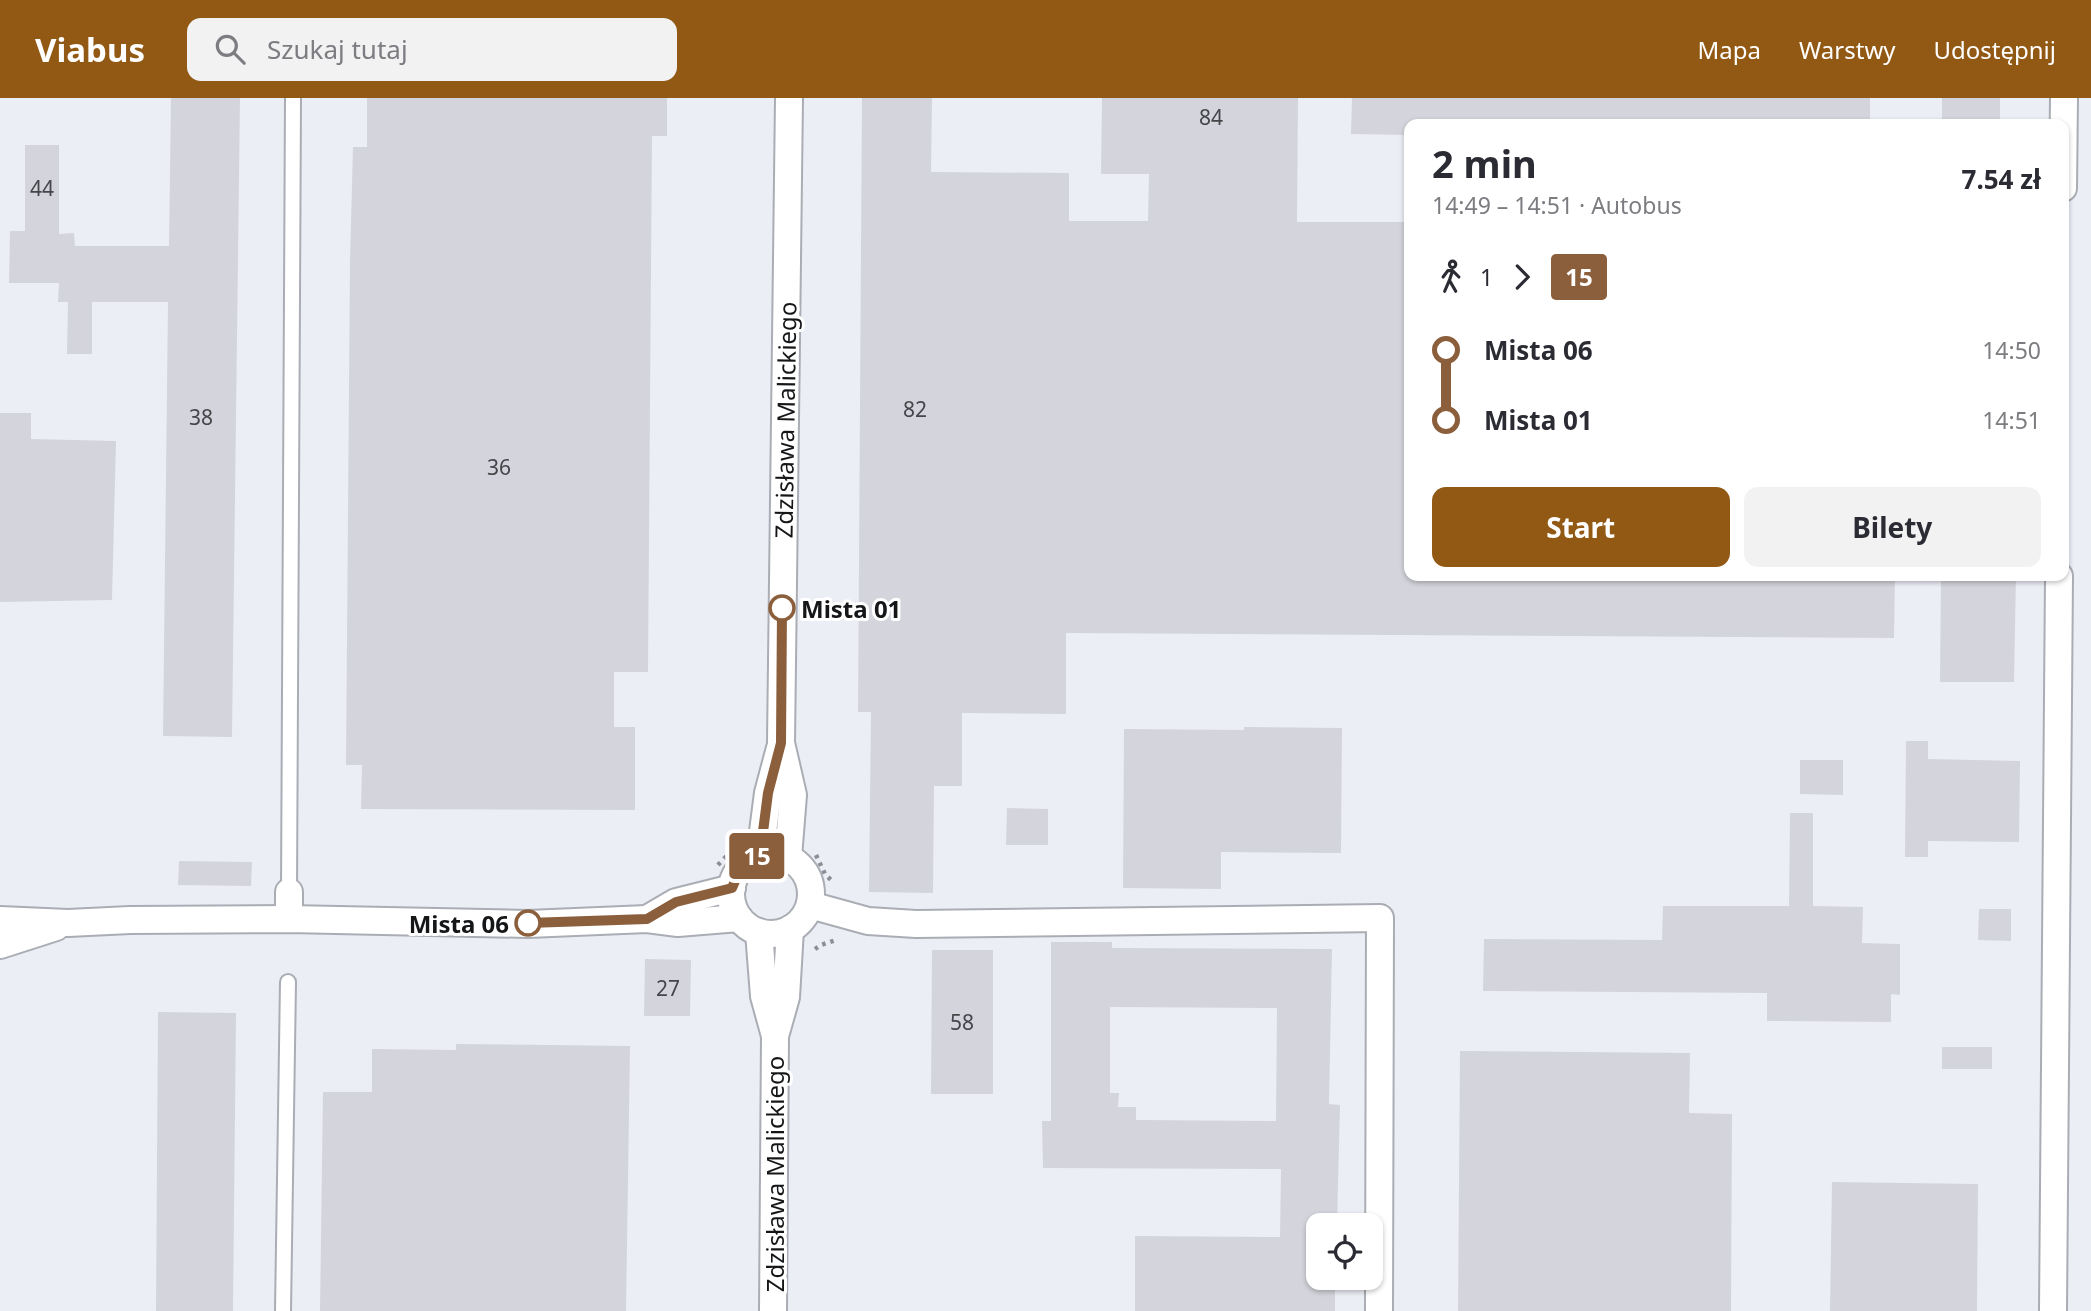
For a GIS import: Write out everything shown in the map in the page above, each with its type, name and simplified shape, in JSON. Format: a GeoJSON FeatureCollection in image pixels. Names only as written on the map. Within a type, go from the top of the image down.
{"type":"FeatureCollection","features":[{"type":"Feature","properties":{"kind":"street","name":"Zdzisława Malickiego"},"geometry":{"type":"LineString","coordinates":[[760,855],[768,793],[781,743],[789,98]]}},
{"type":"Feature","properties":{"kind":"street"},"geometry":{"type":"LineString","coordinates":[[2064,98],[2064,119]]}},
{"type":"Feature","properties":{"kind":"street"},"geometry":{"type":"LineString","coordinates":[[2053,1311],[2059,581]]}},
{"type":"Feature","properties":{"kind":"street","name":"Zdzisława Malickiego"},"geometry":{"type":"LineString","coordinates":[[781,743],[793,794],[788,857]]}},
{"type":"Feature","properties":{"kind":"street"},"geometry":{"type":"LineString","coordinates":[[0,920],[68,923],[289,919],[528,923],[647,919],[678,923],[749,925],[780,933],[799,923],[810,905],[812,893],[805,872],[788,857],[778,854],[760,855],[741,867],[732,888],[731,898],[749,925]]}},
{"type":"Feature","properties":{"kind":"street"},"geometry":{"type":"LineString","coordinates":[[647,919],[676,902],[732,888]]}},
{"type":"Feature","properties":{"kind":"street"},"geometry":{"type":"LineString","coordinates":[[289,892],[289,919]]}},
{"type":"Feature","properties":{"kind":"street"},"geometry":{"type":"LineString","coordinates":[[810,905],[868,922],[916,924],[1380,918],[1379,1311]]}},
{"type":"Feature","properties":{"kind":"street"},"geometry":{"type":"LineString","coordinates":[[0,945],[68,923]]}},
{"type":"Feature","properties":{"kind":"street","name":"Zdzisława Malickiego"},"geometry":{"type":"LineString","coordinates":[[749,925],[775,1036]]}},
{"type":"Feature","properties":{"kind":"street","name":"Zdzisława Malickiego"},"geometry":{"type":"LineString","coordinates":[[773,1311],[775,1036],[786,997],[790,929]]}},
{"type":"Feature","properties":{"kind":"lane"},"geometry":{"type":"LineString","coordinates":[[289,892],[293,98]]}},
{"type":"Feature","properties":{"kind":"lane"},"geometry":{"type":"LineString","coordinates":[[283,1311],[288,982]]}},
{"type":"Feature","properties":{"kind":"building"},"geometry":{"type":"Polygon","coordinates":[[[171,98],[240,98],[232,737],[163,736],[168,302],[92,302],[92,354],[67,354],[68,302],[58,302],[59,283],[9,283],[10,231],[25,231],[25,145],[59,145],[59,234],[74,233],[75,246],[169,246],[171,98]]]}},
{"type":"Feature","properties":{"kind":"building"},"geometry":{"type":"Polygon","coordinates":[[[367,98],[667,98],[667,136],[652,136],[648,672],[614,672],[614,727],[635,727],[635,810],[361,809],[362,765],[346,765],[350,261],[353,147],[367,147],[367,98]]]}},
{"type":"Feature","properties":{"kind":"building"},"geometry":{"type":"Polygon","coordinates":[[[862,98],[932,98],[931,172],[1069,173],[1069,221],[1148,221],[1149,174],[1101,174],[1102,98],[1298,98],[1297,222],[1404,222],[1404,581],[1895,581],[1894,638],[1066,633],[1066,714],[962,713],[962,786],[934,786],[933,893],[869,892],[871,712],[858,712],[862,98]]]}},
{"type":"Feature","properties":{"kind":"building"},"geometry":{"type":"Polygon","coordinates":[[[1352,98],[1870,98],[1870,119],[1404,119],[1404,135],[1351,134],[1352,98]]]}},
{"type":"Feature","properties":{"kind":"building"},"geometry":{"type":"Polygon","coordinates":[[[1942,98],[2000,98],[2000,119],[1942,119],[1942,98]]]}},
{"type":"Feature","properties":{"kind":"building"},"geometry":{"type":"Polygon","coordinates":[[[0,413],[31,413],[31,439],[116,441],[112,600],[0,602],[0,413]]]}},
{"type":"Feature","properties":{"kind":"building"},"geometry":{"type":"Polygon","coordinates":[[[1941,581],[2016,581],[2014,682],[1940,682],[1941,581]]]}},
{"type":"Feature","properties":{"kind":"building"},"geometry":{"type":"Polygon","coordinates":[[[1244,727],[1342,728],[1341,853],[1221,852],[1221,889],[1123,888],[1124,729],[1244,730],[1244,727]]]}},
{"type":"Feature","properties":{"kind":"building"},"geometry":{"type":"Polygon","coordinates":[[[1906,741],[1928,741],[1928,759],[2020,761],[2019,842],[1928,841],[1928,857],[1905,857],[1906,741]]]}},
{"type":"Feature","properties":{"kind":"building"},"geometry":{"type":"Polygon","coordinates":[[[1800,760],[1843,760],[1843,795],[1800,794],[1800,760]]]}},
{"type":"Feature","properties":{"kind":"building"},"geometry":{"type":"Polygon","coordinates":[[[1007,808],[1048,809],[1048,845],[1006,845],[1007,808]]]}},
{"type":"Feature","properties":{"kind":"building"},"geometry":{"type":"Polygon","coordinates":[[[1790,813],[1813,813],[1813,906],[1863,907],[1862,943],[1900,944],[1900,995],[1891,994],[1891,1022],[1767,1021],[1767,993],[1483,991],[1484,939],[1662,940],[1663,906],[1789,906],[1790,813]]]}},
{"type":"Feature","properties":{"kind":"building"},"geometry":{"type":"Polygon","coordinates":[[[179,861],[252,862],[251,886],[178,885],[179,861]]]}},
{"type":"Feature","properties":{"kind":"building"},"geometry":{"type":"Polygon","coordinates":[[[1979,909],[2011,909],[2011,941],[1978,940],[1979,909]]]}},
{"type":"Feature","properties":{"kind":"building"},"geometry":{"type":"Polygon","coordinates":[[[1051,942],[1112,942],[1112,948],[1332,949],[1329,1104],[1340,1105],[1337,1213],[1306,1213],[1306,1290],[1335,1290],[1335,1311],[1135,1311],[1135,1236],[1280,1237],[1281,1169],[1043,1168],[1042,1121],[1051,1121],[1051,942]],[[1110,1007],[1110,1093],[1119,1093],[1118,1107],[1136,1107],[1136,1120],[1276,1121],[1277,1008],[1110,1007]]]}},
{"type":"Feature","properties":{"kind":"building"},"geometry":{"type":"Polygon","coordinates":[[[932,950],[993,950],[993,1094],[931,1094],[932,950]]]}},
{"type":"Feature","properties":{"kind":"building"},"geometry":{"type":"Polygon","coordinates":[[[645,959],[691,960],[690,1016],[644,1016],[645,959]]]}},
{"type":"Feature","properties":{"kind":"building"},"geometry":{"type":"Polygon","coordinates":[[[158,1012],[236,1013],[233,1311],[156,1311],[158,1012]]]}},
{"type":"Feature","properties":{"kind":"building"},"geometry":{"type":"Polygon","coordinates":[[[456,1044],[630,1046],[626,1311],[320,1311],[323,1092],[372,1092],[372,1049],[456,1050],[456,1044]]]}},
{"type":"Feature","properties":{"kind":"building"},"geometry":{"type":"Polygon","coordinates":[[[1942,1047],[1992,1047],[1992,1069],[1942,1069],[1942,1047]]]}},
{"type":"Feature","properties":{"kind":"building"},"geometry":{"type":"Polygon","coordinates":[[[1460,1051],[1690,1053],[1689,1113],[1732,1114],[1731,1311],[1458,1311],[1460,1051]]]}},
{"type":"Feature","properties":{"kind":"building"},"geometry":{"type":"Polygon","coordinates":[[[1832,1182],[1978,1184],[1977,1311],[1830,1311],[1832,1182]]]}},
{"type":"Feature","properties":{"kind":"bus line","name":"15"},"geometry":{"type":"LineString","coordinates":[[528,923],[647,919],[676,902],[732,888],[741,867],[760,855],[768,793],[781,743],[782,608]]}},
{"type":"Feature","properties":{"kind":"place","name":"Mista 01"},"geometry":{"type":"Point","coordinates":[782,608]}},
{"type":"Feature","properties":{"kind":"place","name":"Mista 06"},"geometry":{"type":"Point","coordinates":[528,923]}}]}
